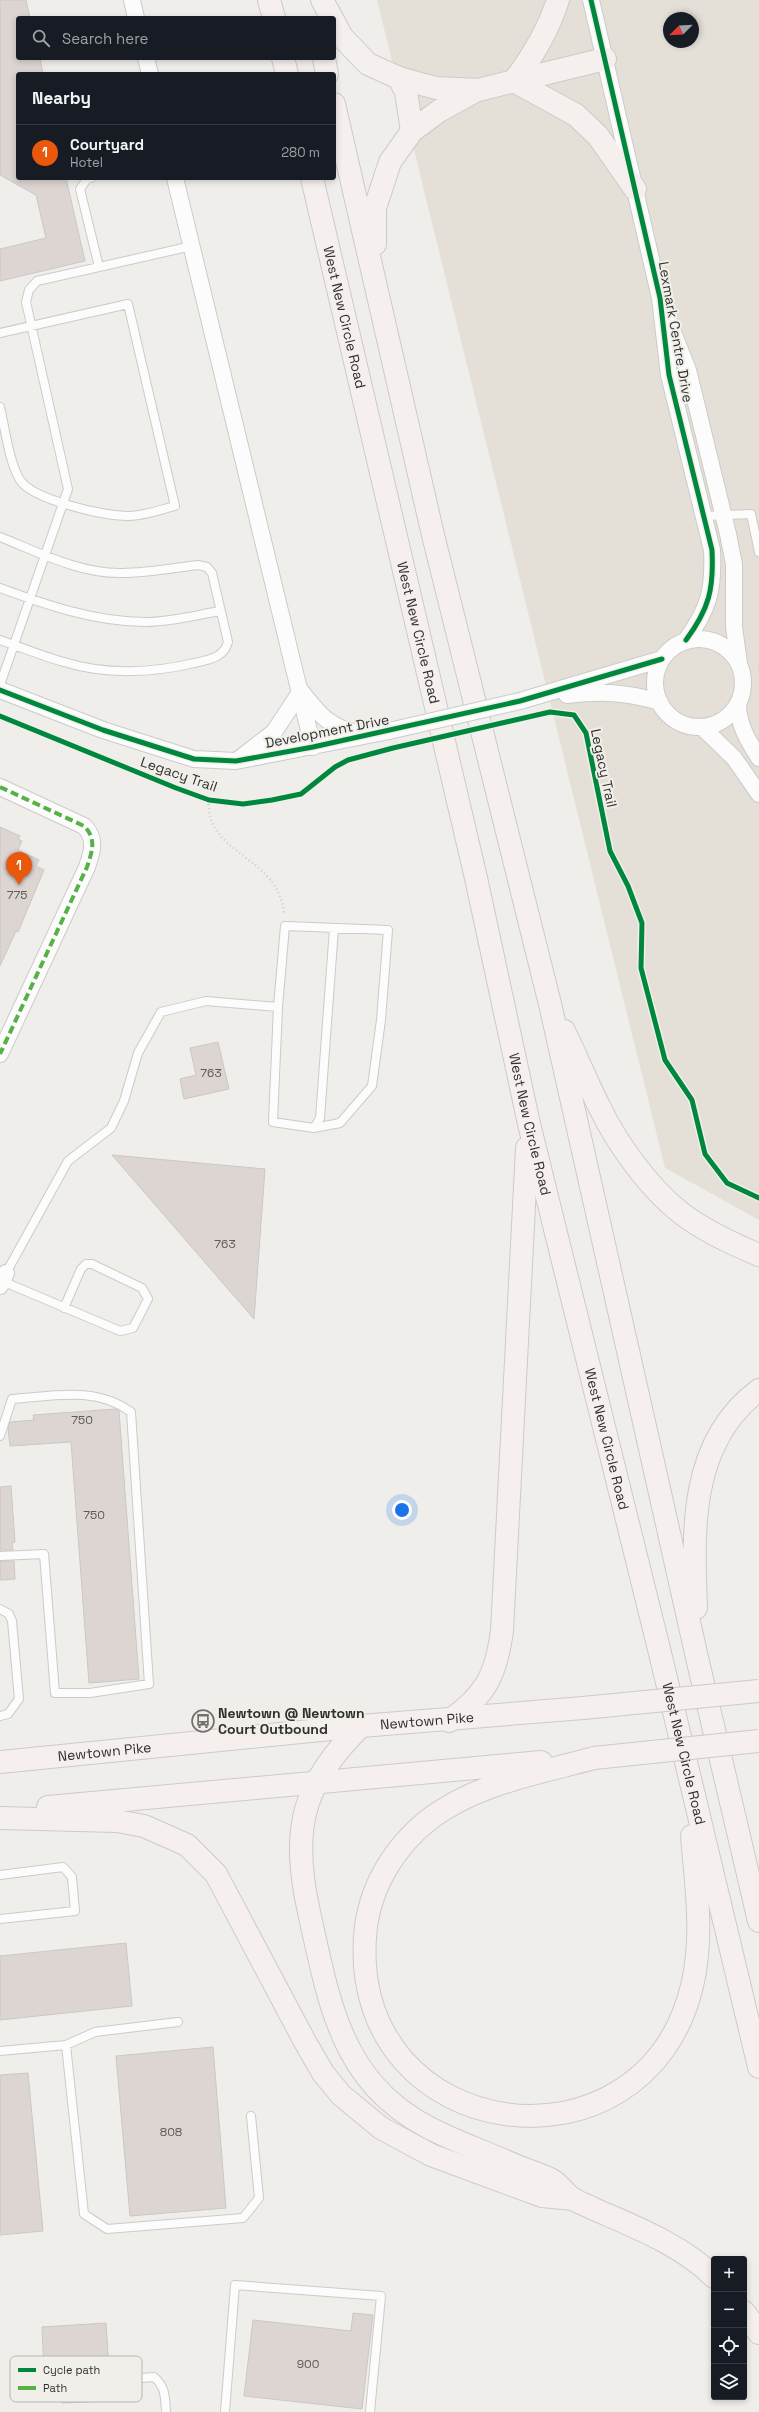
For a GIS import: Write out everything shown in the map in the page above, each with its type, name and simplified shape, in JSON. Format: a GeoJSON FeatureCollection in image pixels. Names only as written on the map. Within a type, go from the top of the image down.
{"type":"FeatureCollection","features":[{"type":"Feature","properties":{"kind":"highway"},"geometry":{"type":"LineString","coordinates":[[269,0],[273,16]]}},
{"type":"Feature","properties":{"kind":"highway"},"geometry":{"type":"LineString","coordinates":[[310,0],[314,16]]}},
{"type":"Feature","properties":{"kind":"highway"},"geometry":{"type":"LineString","coordinates":[[322,0],[331,16]]}},
{"type":"Feature","properties":{"kind":"highway"},"geometry":{"type":"LineString","coordinates":[[514,81],[534,54],[552,20],[558,0]]}},
{"type":"Feature","properties":{"kind":"highway"},"geometry":{"type":"LineString","coordinates":[[336,26],[342,36],[368,64],[399,78],[436,88],[478,90]]}},
{"type":"Feature","properties":{"kind":"highway"},"geometry":{"type":"LineString","coordinates":[[376,288],[375,208],[390,162],[412,131],[439,111],[478,90],[605,59]]}},
{"type":"Feature","properties":{"kind":"highway"},"geometry":{"type":"LineString","coordinates":[[284,60],[286,72]]}},
{"type":"Feature","properties":{"kind":"highway"},"geometry":{"type":"LineString","coordinates":[[324,60],[327,72]]}},
{"type":"Feature","properties":{"kind":"highway"},"geometry":{"type":"LineString","coordinates":[[399,78],[406,92],[412,131]]}},
{"type":"Feature","properties":{"kind":"highway"},"geometry":{"type":"LineString","coordinates":[[514,81],[576,115],[598,136],[635,189]]}},
{"type":"Feature","properties":{"kind":"highway"},"geometry":{"type":"LineString","coordinates":[[336,113],[433,535],[550,1004],[698,1662],[759,1921]]}},
{"type":"Feature","properties":{"kind":"highway","name":"West New Circle Road"},"geometry":{"type":"LineString","coordinates":[[312,180],[474,870],[529,1124],[759,2067]]}},
{"type":"Feature","properties":{"kind":"highway"},"geometry":{"type":"LineString","coordinates":[[550,1004],[582,1066],[600,1108],[618,1140],[643,1174],[681,1213],[704,1228],[759,1254]]}},
{"type":"Feature","properties":{"kind":"highway"},"geometry":{"type":"LineString","coordinates":[[449,1721],[479,1696],[498,1660],[502,1631],[529,1124]]}},
{"type":"Feature","properties":{"kind":"highway"},"geometry":{"type":"LineString","coordinates":[[698,1662],[694,1557],[696,1505],[702,1473],[712,1449],[727,1421],[749,1398],[759,1390]]}},
{"type":"Feature","properties":{"kind":"highway","name":"Newtown Pike"},"geometry":{"type":"LineString","coordinates":[[0,1762],[361,1726],[449,1721],[759,1691]]}},
{"type":"Feature","properties":{"kind":"highway"},"geometry":{"type":"LineString","coordinates":[[361,1726],[340,1747],[314,1783],[304,1814],[301,1848],[304,1889],[323,1976],[337,2023],[356,2063],[379,2093],[410,2117],[444,2135],[553,2181],[573,2199],[675,2248],[711,2275]]}},
{"type":"Feature","properties":{"kind":"highway"},"geometry":{"type":"LineString","coordinates":[[0,1812],[594,1758],[759,1741]]}},
{"type":"Feature","properties":{"kind":"highway"},"geometry":{"type":"LineString","coordinates":[[594,1758],[495,1785],[460,1801],[437,1815],[408,1839],[387,1867],[373,1895],[366,1922],[364,1949],[366,1977],[374,2009],[385,2033],[400,2055],[420,2077],[443,2094],[466,2105],[494,2114],[519,2118],[568,2113],[617,2092],[639,2076],[671,2038],[692,1987],[698,1957],[700,1928],[686,1763]]}},
{"type":"Feature","properties":{"kind":"highway"},"geometry":{"type":"LineString","coordinates":[[0,1818],[117,1821],[144,1826],[187,1845],[216,1874],[304,2040],[323,2073],[341,2095],[381,2128],[432,2155],[542,2196],[573,2199]]}},
{"type":"Feature","properties":{"kind":"highway"},"geometry":{"type":"LineString","coordinates":[[747,2316],[759,2333]]}},
{"type":"Feature","properties":{"kind":"street"},"geometry":{"type":"LineString","coordinates":[[132,0],[136,16]]}},
{"type":"Feature","properties":{"kind":"street","name":"Lexmark Centre Drive"},"geometry":{"type":"LineString","coordinates":[[591,0],[660,298],[669,375],[705,516],[712,550],[713,576],[710,601],[700,621],[686,640]]}},
{"type":"Feature","properties":{"kind":"street"},"geometry":{"type":"LineString","coordinates":[[146,60],[150,72]]}},
{"type":"Feature","properties":{"kind":"street"},"geometry":{"type":"LineString","coordinates":[[176,180],[301,691],[313,747]]}},
{"type":"Feature","properties":{"kind":"street","name":"Lexmark Centre Drive"},"geometry":{"type":"LineString","coordinates":[[660,298],[688,370],[734,564],[734,627],[739,663]]}},
{"type":"Feature","properties":{"kind":"street"},"geometry":{"type":"LineString","coordinates":[[759,758],[746,737],[738,714],[738,704],[744,683],[739,663],[732,652],[722,645],[698,638],[686,640],[676,644],[662,659],[656,673],[655,688],[660,702],[667,713],[677,721],[689,726],[734,758],[759,794]]}},
{"type":"Feature","properties":{"kind":"street","name":"Development Drive"},"geometry":{"type":"LineString","coordinates":[[0,690],[103,730],[194,758],[236,761],[389,731],[520,701],[662,659]]}},
{"type":"Feature","properties":{"kind":"street"},"geometry":{"type":"LineString","coordinates":[[301,691],[319,715],[344,730],[357,733],[389,731]]}},
{"type":"Feature","properties":{"kind":"street"},"geometry":{"type":"LineString","coordinates":[[236,761],[274,732],[301,691]]}},
{"type":"Feature","properties":{"kind":"street","name":"Development Drive"},"geometry":{"type":"LineString","coordinates":[[520,701],[602,691],[632,694],[660,702]]}},
{"type":"Feature","properties":{"kind":"street"},"geometry":{"type":"LineString","coordinates":[[698,733],[717,724],[729,716],[738,704]]}},
{"type":"Feature","properties":{"kind":"street"},"geometry":{"type":"LineString","coordinates":[[0,787],[84,826],[91,835],[93,845],[87,867],[0,1054]]}},
{"type":"Feature","properties":{"kind":"lane"},"geometry":{"type":"LineString","coordinates":[[87,180],[80,189],[98,267]]}},
{"type":"Feature","properties":{"kind":"lane"},"geometry":{"type":"LineString","coordinates":[[0,685],[68,490],[26,302],[29,290],[37,281],[192,246]]}},
{"type":"Feature","properties":{"kind":"lane"},"geometry":{"type":"LineString","coordinates":[[0,333],[128,304],[175,506],[130,516],[93,512],[29,491],[20,480],[14,467],[0,407]]}},
{"type":"Feature","properties":{"kind":"lane"},"geometry":{"type":"LineString","coordinates":[[705,516],[723,514],[751,514],[759,552]]}},
{"type":"Feature","properties":{"kind":"lane"},"geometry":{"type":"LineString","coordinates":[[0,537],[45,555],[80,566],[122,573],[198,565],[206,567],[212,573],[228,642],[222,653],[213,659],[171,668],[106,670],[65,663],[0,640]]}},
{"type":"Feature","properties":{"kind":"lane"},"geometry":{"type":"LineString","coordinates":[[0,588],[29,599],[76,612],[111,619],[144,622],[169,620],[220,611]]}},
{"type":"Feature","properties":{"kind":"lane"},"geometry":{"type":"LineString","coordinates":[[285,926],[334,928],[388,930],[381,1020],[372,1086],[340,1123],[314,1128],[273,1122],[278,1007],[285,926]]}},
{"type":"Feature","properties":{"kind":"lane"},"geometry":{"type":"LineString","coordinates":[[314,1128],[320,1118],[334,928]]}},
{"type":"Feature","properties":{"kind":"lane"},"geometry":{"type":"LineString","coordinates":[[64,1308],[81,1269],[86,1264],[92,1264],[142,1288],[148,1299],[133,1328],[127,1331],[120,1331],[64,1308],[3,1280],[68,1160],[111,1128],[124,1101],[138,1052],[161,1012],[206,1001],[278,1007]]}},
{"type":"Feature","properties":{"kind":"lane"},"geometry":{"type":"LineString","coordinates":[[0,1436],[12,1399],[86,1394],[119,1403],[131,1412],[149,1684],[90,1693],[55,1693],[44,1554],[0,1556]]}},
{"type":"Feature","properties":{"kind":"lane"},"geometry":{"type":"LineString","coordinates":[[0,1609],[9,1614],[12,1621],[19,1699],[8,1714],[0,1716]]}},
{"type":"Feature","properties":{"kind":"lane"},"geometry":{"type":"LineString","coordinates":[[0,1875],[63,1867],[72,1877],[75,1911],[0,1919]]}},
{"type":"Feature","properties":{"kind":"lane"},"geometry":{"type":"LineString","coordinates":[[0,2051],[66,2045],[95,2032],[178,2022]]}},
{"type":"Feature","properties":{"kind":"lane"},"geometry":{"type":"LineString","coordinates":[[66,2045],[84,2214],[108,2230],[243,2218],[258,2198],[251,2116]]}},
{"type":"Feature","properties":{"kind":"lane"},"geometry":{"type":"LineString","coordinates":[[225,2412],[235,2284],[381,2296],[370,2412]]}},
{"type":"Feature","properties":{"kind":"lane"},"geometry":{"type":"LineString","coordinates":[[142,2378],[154,2377],[161,2383],[165,2395],[166,2412]]}},
{"type":"Feature","properties":{"kind":"path"},"geometry":{"type":"LineString","coordinates":[[759,666],[759,671]]}},
{"type":"Feature","properties":{"kind":"path"},"geometry":{"type":"LineString","coordinates":[[655,718],[698,733]]}},
{"type":"Feature","properties":{"kind":"path"},"geometry":{"type":"LineString","coordinates":[[209,800],[209,816],[220,836],[265,872],[274,885],[283,906],[285,926]]}},
{"type":"Feature","properties":{"kind":"shaded area"},"geometry":{"type":"Polygon","coordinates":[[[377,0],[759,0],[759,1220],[665,1168],[377,0]]]}},
{"type":"Feature","properties":{"kind":"building"},"geometry":{"type":"Polygon","coordinates":[[[0,0],[26,0],[30,16],[16,16],[16,60],[40,60],[43,72],[16,72],[16,180],[66,180],[85,261],[0,281],[0,249],[46,238],[36,195],[0,175],[0,0]]]}},
{"type":"Feature","properties":{"kind":"building"},"geometry":{"type":"Polygon","coordinates":[[[0,827],[20,836],[18,839],[22,841],[18,850],[39,860],[36,866],[44,870],[18,932],[16,931],[0,966],[0,827]]]}},
{"type":"Feature","properties":{"kind":"building"},"geometry":{"type":"Polygon","coordinates":[[[218,1042],[229,1089],[184,1099],[180,1079],[196,1075],[190,1048],[218,1042]]]}},
{"type":"Feature","properties":{"kind":"building"},"geometry":{"type":"Polygon","coordinates":[[[112,1155],[265,1169],[254,1319],[112,1155]]]}},
{"type":"Feature","properties":{"kind":"building"},"geometry":{"type":"Polygon","coordinates":[[[116,1409],[119,1411],[139,1679],[89,1683],[71,1442],[10,1446],[8,1428],[10,1422],[34,1420],[33,1415],[116,1409]]]}},
{"type":"Feature","properties":{"kind":"building"},"geometry":{"type":"Polygon","coordinates":[[[11,1486],[15,1542],[12,1543],[13,1550],[0,1550],[0,1487],[11,1486]]]}},
{"type":"Feature","properties":{"kind":"building"},"geometry":{"type":"Polygon","coordinates":[[[0,1561],[14,1561],[15,1579],[0,1580],[0,1561]]]}},
{"type":"Feature","properties":{"kind":"building"},"geometry":{"type":"Polygon","coordinates":[[[126,1943],[132,2006],[0,2020],[0,1956],[126,1943]]]}},
{"type":"Feature","properties":{"kind":"building"},"geometry":{"type":"Polygon","coordinates":[[[213,2047],[226,2208],[130,2216],[116,2056],[213,2047]]]}},
{"type":"Feature","properties":{"kind":"building"},"geometry":{"type":"Polygon","coordinates":[[[28,2073],[43,2231],[0,2235],[0,2075],[28,2073]]]}},
{"type":"Feature","properties":{"kind":"building"},"geometry":{"type":"Polygon","coordinates":[[[353,2313],[373,2315],[362,2409],[244,2396],[253,2320],[351,2331],[353,2313]]]}},
{"type":"Feature","properties":{"kind":"building"},"geometry":{"type":"Polygon","coordinates":[[[106,2323],[108,2356],[43,2356],[42,2327],[106,2323]]]}},
{"type":"Feature","properties":{"kind":"building"},"geometry":{"type":"Polygon","coordinates":[[[62,2402],[86,2402],[62,2403],[62,2402]]]}},
{"type":"Feature","properties":{"kind":"marked path"},"geometry":{"type":"LineString","coordinates":[[0,787],[84,826],[91,836],[92,841],[92,851],[87,867],[0,1054]]}},
{"type":"Feature","properties":{"kind":"cycle path"},"geometry":{"type":"LineString","coordinates":[[591,0],[660,298],[669,375],[712,550],[712,576],[708,598],[700,618],[686,640]]}},
{"type":"Feature","properties":{"kind":"cycle path"},"geometry":{"type":"LineString","coordinates":[[0,690],[103,730],[194,759],[236,761],[313,747],[520,701],[662,659]]}},
{"type":"Feature","properties":{"kind":"cycle path","name":"Legacy Trail"},"geometry":{"type":"LineString","coordinates":[[0,716],[209,800],[243,804],[301,794],[335,767],[348,760],[393,748],[550,712],[574,715],[586,733],[610,851],[628,886],[642,923],[641,968],[665,1060],[692,1100],[705,1154],[727,1183],[759,1198]]}},
{"type":"Feature","properties":{"kind":"place","name":"Courtyard"},"geometry":{"type":"Point","coordinates":[19,885]}},
{"type":"Feature","properties":{"kind":"place","name":"Newtown @ Newtown Court Outbound"},"geometry":{"type":"Point","coordinates":[203,1721]}}]}
